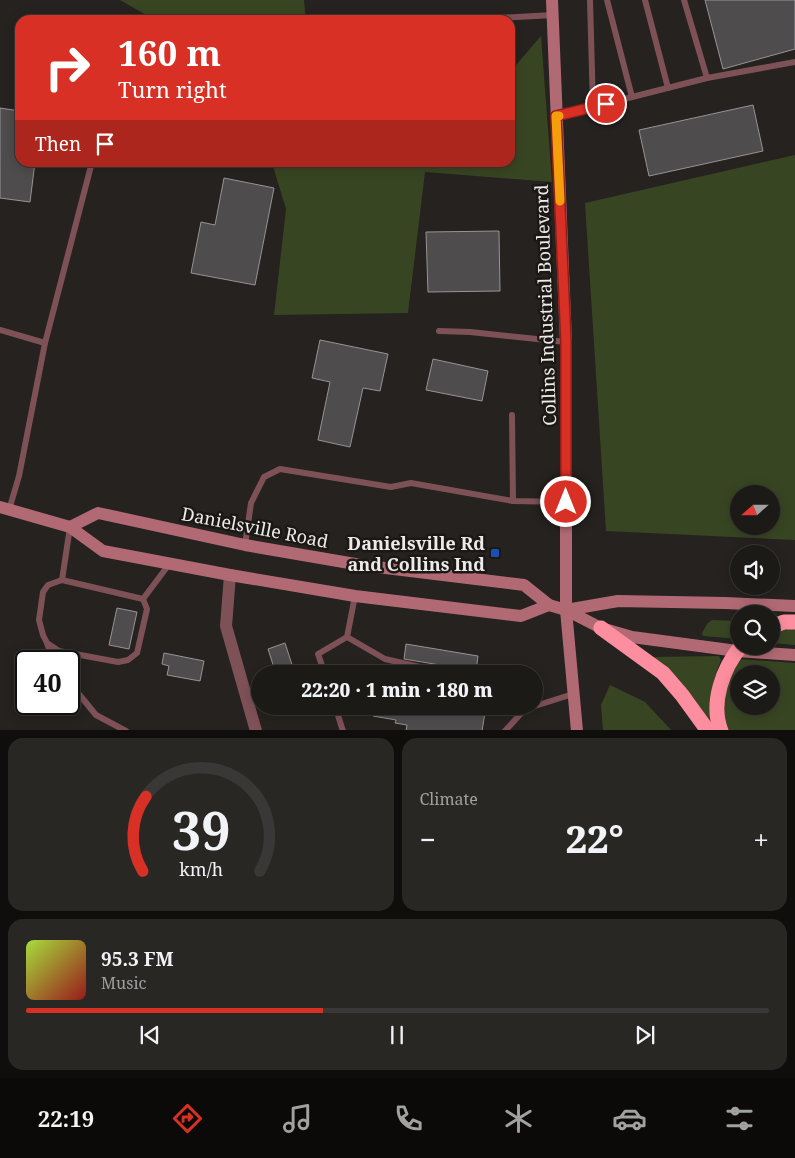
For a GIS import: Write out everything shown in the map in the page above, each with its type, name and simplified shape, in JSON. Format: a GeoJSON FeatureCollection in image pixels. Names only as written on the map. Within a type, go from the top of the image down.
{"type":"FeatureCollection","features":[{"type":"Feature","properties":{"kind":"highway"},"geometry":{"type":"LineString","coordinates":[[780,624],[795,622]]}},
{"type":"Feature","properties":{"kind":"highway"},"geometry":{"type":"LineString","coordinates":[[601,628],[663,673],[708,730]]}},
{"type":"Feature","properties":{"kind":"highway"},"geometry":{"type":"LineString","coordinates":[[721,730],[718,723],[717,703],[725,670],[735,655]]}},
{"type":"Feature","properties":{"kind":"main road","name":"Collins Industrial Boulevard"},"geometry":{"type":"LineString","coordinates":[[552,0],[566,342],[566,610],[577,730]]}},
{"type":"Feature","properties":{"kind":"main road"},"geometry":{"type":"LineString","coordinates":[[4,508],[70,527],[103,551],[230,575],[355,596],[521,616],[550,605]]}},
{"type":"Feature","properties":{"kind":"main road","name":"Danielsville Road"},"geometry":{"type":"LineString","coordinates":[[70,527],[98,512],[245,545],[360,565],[524,585],[550,605],[566,610],[601,628],[632,637],[730,648]]}},
{"type":"Feature","properties":{"kind":"main road","name":"Danielsville Road"},"geometry":{"type":"LineString","coordinates":[[566,610],[618,601],[795,606]]}},
{"type":"Feature","properties":{"kind":"main road","name":"Danielsville Road"},"geometry":{"type":"LineString","coordinates":[[780,653],[795,655]]}},
{"type":"Feature","properties":{"kind":"street"},"geometry":{"type":"LineString","coordinates":[[230,575],[226,626],[256,730]]}},
{"type":"Feature","properties":{"kind":"lane"},"geometry":{"type":"LineString","coordinates":[[590,0],[593,107]]}},
{"type":"Feature","properties":{"kind":"lane"},"geometry":{"type":"LineString","coordinates":[[607,0],[632,97]]}},
{"type":"Feature","properties":{"kind":"lane"},"geometry":{"type":"LineString","coordinates":[[645,0],[668,88]]}},
{"type":"Feature","properties":{"kind":"lane"},"geometry":{"type":"LineString","coordinates":[[684,0],[707,78]]}},
{"type":"Feature","properties":{"kind":"lane"},"geometry":{"type":"LineString","coordinates":[[515,18],[552,15]]}},
{"type":"Feature","properties":{"kind":"lane"},"geometry":{"type":"LineString","coordinates":[[556,116],[707,78],[795,62]]}},
{"type":"Feature","properties":{"kind":"lane"},"geometry":{"type":"LineString","coordinates":[[4,508],[19,476],[45,343],[91,167]]}},
{"type":"Feature","properties":{"kind":"lane"},"geometry":{"type":"LineString","coordinates":[[0,330],[45,343]]}},
{"type":"Feature","properties":{"kind":"lane"},"geometry":{"type":"LineString","coordinates":[[439,331],[470,332],[566,342]]}},
{"type":"Feature","properties":{"kind":"lane"},"geometry":{"type":"LineString","coordinates":[[512,415],[513,501]]}},
{"type":"Feature","properties":{"kind":"lane"},"geometry":{"type":"LineString","coordinates":[[245,545],[251,503],[264,477],[280,469],[391,487],[411,484],[513,501],[566,502]]}},
{"type":"Feature","properties":{"kind":"lane"},"geometry":{"type":"LineString","coordinates":[[62,580],[70,527]]}},
{"type":"Feature","properties":{"kind":"lane"},"geometry":{"type":"LineString","coordinates":[[143,599],[170,563]]}},
{"type":"Feature","properties":{"kind":"lane"},"geometry":{"type":"LineString","coordinates":[[49,650],[43,635],[40,620],[43,592],[48,585],[62,580],[143,599]]}},
{"type":"Feature","properties":{"kind":"lane"},"geometry":{"type":"LineString","coordinates":[[322,665],[318,654],[347,637],[355,596]]}},
{"type":"Feature","properties":{"kind":"lane"},"geometry":{"type":"LineString","coordinates":[[47,643],[59,651],[118,662],[128,660],[137,653],[147,609],[143,599]]}},
{"type":"Feature","properties":{"kind":"lane"},"geometry":{"type":"LineString","coordinates":[[347,637],[385,659],[411,665]]}},
{"type":"Feature","properties":{"kind":"lane"},"geometry":{"type":"LineString","coordinates":[[543,703],[573,694]]}},
{"type":"Feature","properties":{"kind":"lane"},"geometry":{"type":"LineString","coordinates":[[80,695],[96,715],[126,730]]}},
{"type":"Feature","properties":{"kind":"lane"},"geometry":{"type":"LineString","coordinates":[[338,715],[343,730]]}},
{"type":"Feature","properties":{"kind":"lane"},"geometry":{"type":"LineString","coordinates":[[505,730],[517,715]]}},
{"type":"Feature","properties":{"kind":"green space"},"geometry":{"type":"Polygon","coordinates":[[[120,0],[304,0],[306,15],[146,15],[120,0]]]}},
{"type":"Feature","properties":{"kind":"green space"},"geometry":{"type":"Polygon","coordinates":[[[541,36],[552,182],[425,172],[408,313],[274,315],[286,209],[273,167],[515,167],[515,66],[541,36]]]}},
{"type":"Feature","properties":{"kind":"green space"},"geometry":{"type":"Polygon","coordinates":[[[795,155],[795,540],[606,531],[585,203],[795,155]]]}},
{"type":"Feature","properties":{"kind":"green space"},"geometry":{"type":"Polygon","coordinates":[[[712,620],[730,621],[730,638],[703,636],[702,633],[707,624],[712,620]]]}},
{"type":"Feature","properties":{"kind":"green space"},"geometry":{"type":"Polygon","coordinates":[[[795,629],[795,645],[780,644],[780,631],[795,629]]]}},
{"type":"Feature","properties":{"kind":"green space"},"geometry":{"type":"Polygon","coordinates":[[[719,656],[721,660],[714,683],[711,723],[693,697],[654,657],[719,656]]]}},
{"type":"Feature","properties":{"kind":"green space"},"geometry":{"type":"Polygon","coordinates":[[[740,659],[795,663],[795,730],[726,730],[724,713],[726,686],[730,678],[730,715],[780,715],[780,665],[737,665],[740,659]]]}},
{"type":"Feature","properties":{"kind":"green space"},"geometry":{"type":"Polygon","coordinates":[[[610,685],[645,702],[671,730],[603,730],[601,705],[610,685]]]}},
{"type":"Feature","properties":{"kind":"building"},"geometry":{"type":"Polygon","coordinates":[[[705,0],[795,0],[795,49],[723,69],[705,0]]]}},
{"type":"Feature","properties":{"kind":"building"},"geometry":{"type":"Polygon","coordinates":[[[753,105],[763,151],[649,176],[639,130],[753,105]]]}},
{"type":"Feature","properties":{"kind":"building"},"geometry":{"type":"Polygon","coordinates":[[[0,108],[15,110],[15,167],[34,167],[30,202],[0,198],[0,108]]]}},
{"type":"Feature","properties":{"kind":"building"},"geometry":{"type":"Polygon","coordinates":[[[224,178],[274,188],[255,285],[191,273],[201,222],[215,225],[224,178]]]}},
{"type":"Feature","properties":{"kind":"building"},"geometry":{"type":"Polygon","coordinates":[[[499,231],[500,291],[428,292],[426,232],[499,231]]]}},
{"type":"Feature","properties":{"kind":"building"},"geometry":{"type":"Polygon","coordinates":[[[320,340],[388,354],[380,391],[363,388],[350,447],[318,440],[330,382],[312,378],[320,340]]]}},
{"type":"Feature","properties":{"kind":"building"},"geometry":{"type":"Polygon","coordinates":[[[433,359],[488,371],[482,401],[426,390],[433,359]]]}},
{"type":"Feature","properties":{"kind":"building"},"geometry":{"type":"Polygon","coordinates":[[[117,608],[137,612],[129,649],[109,645],[117,608]]]}},
{"type":"Feature","properties":{"kind":"building"},"geometry":{"type":"Polygon","coordinates":[[[285,643],[292,665],[273,665],[268,649],[285,643]]]}},
{"type":"Feature","properties":{"kind":"building"},"geometry":{"type":"Polygon","coordinates":[[[406,644],[478,656],[477,665],[440,665],[404,659],[406,644]]]}},
{"type":"Feature","properties":{"kind":"building"},"geometry":{"type":"Polygon","coordinates":[[[164,653],[204,661],[200,681],[167,675],[169,666],[162,664],[164,653]]]}},
{"type":"Feature","properties":{"kind":"building"},"geometry":{"type":"Polygon","coordinates":[[[373,715],[485,715],[482,730],[406,730],[407,725],[395,723],[396,720],[373,715]]]}},
{"type":"Feature","properties":{"kind":"slow traffic"},"geometry":{"type":"LineString","coordinates":[[559,116],[556,116],[560,201]]}},
{"type":"Feature","properties":{"kind":"place","name":"Danielsville Rd and Collins Ind"},"geometry":{"type":"Point","coordinates":[495,553]}},
{"type":"Feature","properties":{"kind":"route"},"geometry":{"type":"LineString","coordinates":[[566,502],[566,342],[556,116],[606,104]]}}]}
